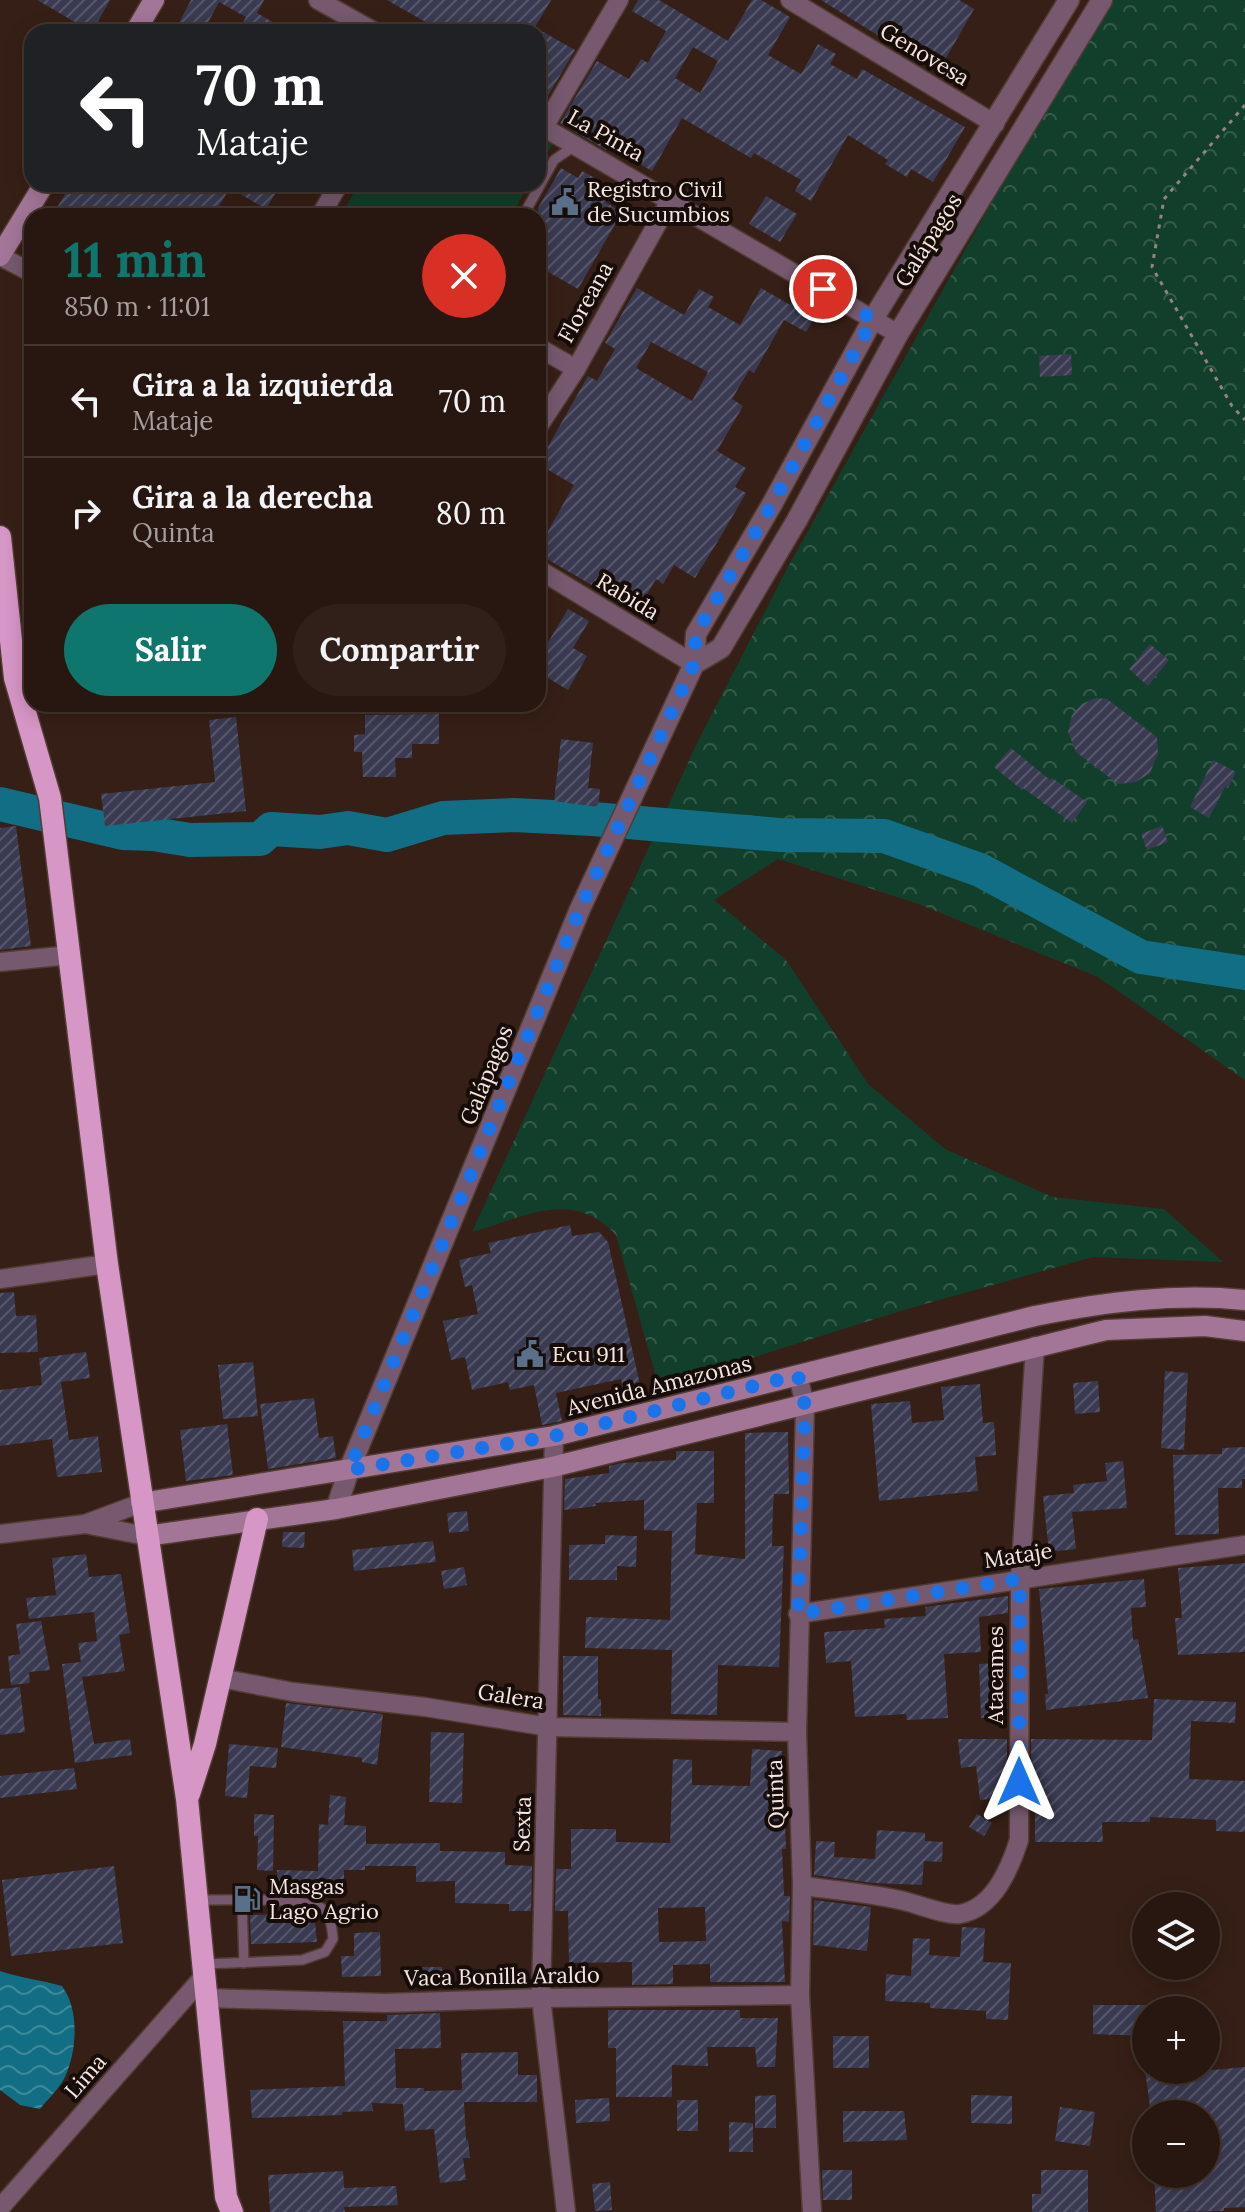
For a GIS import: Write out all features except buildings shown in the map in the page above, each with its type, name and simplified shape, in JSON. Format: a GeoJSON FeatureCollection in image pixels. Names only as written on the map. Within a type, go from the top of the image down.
{"type":"FeatureCollection","features":[{"type":"Feature","properties":{"kind":"highway"},"geometry":{"type":"LineString","coordinates":[[0,537],[15,678],[24,694]]}},
{"type":"Feature","properties":{"kind":"highway"},"geometry":{"type":"LineString","coordinates":[[30,712],[50,798],[107,1264],[187,1799],[226,2204]]}},
{"type":"Feature","properties":{"kind":"highway"},"geometry":{"type":"LineString","coordinates":[[187,1799],[205,1744],[257,1519]]}},
{"type":"Feature","properties":{"kind":"main road"},"geometry":{"type":"LineString","coordinates":[[140,24],[154,0]]}},
{"type":"Feature","properties":{"kind":"main road"},"geometry":{"type":"LineString","coordinates":[[0,256],[24,217]]}},
{"type":"Feature","properties":{"kind":"main road","name":"Avenida Amazonas"},"geometry":{"type":"LineString","coordinates":[[141,1503],[554,1436],[1035,1316],[1107,1302],[1205,1296],[1245,1300]]}},
{"type":"Feature","properties":{"kind":"main road","name":"Avenida Amazonas"},"geometry":{"type":"LineString","coordinates":[[146,1536],[336,1509],[552,1467],[1106,1330],[1205,1326],[1245,1331]]}},
{"type":"Feature","properties":{"kind":"street"},"geometry":{"type":"LineString","coordinates":[[318,0],[361,24]]}},
{"type":"Feature","properties":{"kind":"street"},"geometry":{"type":"LineString","coordinates":[[546,117],[619,0]]}},
{"type":"Feature","properties":{"kind":"street","name":"Genovesa"},"geometry":{"type":"LineString","coordinates":[[790,0],[995,124]]}},
{"type":"Feature","properties":{"kind":"street","name":"Galápagos"},"geometry":{"type":"LineString","coordinates":[[336,1509],[349,1470],[584,902],[694,664],[696,634],[771,506],[873,319],[1069,0]]}},
{"type":"Feature","properties":{"kind":"street","name":"Galápagos"},"geometry":{"type":"LineString","coordinates":[[694,664],[721,648],[797,520],[898,334],[1102,0]]}},
{"type":"Feature","properties":{"kind":"street","name":"La Pinta"},"geometry":{"type":"LineString","coordinates":[[546,128],[898,334]]}},
{"type":"Feature","properties":{"kind":"street","name":"Floreana"},"geometry":{"type":"LineString","coordinates":[[546,415],[576,369],[671,199]]}},
{"type":"Feature","properties":{"kind":"street"},"geometry":{"type":"LineString","coordinates":[[0,256],[24,269]]}},
{"type":"Feature","properties":{"kind":"street"},"geometry":{"type":"LineString","coordinates":[[546,352],[576,369]]}},
{"type":"Feature","properties":{"kind":"street","name":"Rabida"},"geometry":{"type":"LineString","coordinates":[[546,574],[694,664]]}},
{"type":"Feature","properties":{"kind":"street"},"geometry":{"type":"LineString","coordinates":[[0,962],[70,955]]}},
{"type":"Feature","properties":{"kind":"street"},"geometry":{"type":"LineString","coordinates":[[0,1279],[107,1264]]}},
{"type":"Feature","properties":{"kind":"street","name":"Atacames"},"geometry":{"type":"LineString","coordinates":[[802,1886],[900,1900],[959,1914],[981,1905],[998,1886],[1011,1864],[1019,1840],[1020,1579],[1035,1346]]}},
{"type":"Feature","properties":{"kind":"street","name":"Quinta"},"geometry":{"type":"LineString","coordinates":[[798,1375],[805,1406],[798,1614],[797,1732],[802,1886],[800,1995],[812,2212]]}},
{"type":"Feature","properties":{"kind":"street","name":"Sexta"},"geometry":{"type":"LineString","coordinates":[[554,1436],[541,1998],[566,2212]]}},
{"type":"Feature","properties":{"kind":"street","name":"Avenida Amazonas"},"geometry":{"type":"LineString","coordinates":[[0,1534],[85,1524],[141,1503]]}},
{"type":"Feature","properties":{"kind":"street","name":"Avenida Amazonas"},"geometry":{"type":"LineString","coordinates":[[85,1524],[146,1536]]}},
{"type":"Feature","properties":{"kind":"street","name":"Mataje"},"geometry":{"type":"LineString","coordinates":[[798,1614],[1245,1545]]}},
{"type":"Feature","properties":{"kind":"street","name":"Galera"},"geometry":{"type":"LineString","coordinates":[[220,1678],[293,1692],[425,1707],[549,1727],[797,1732]]}},
{"type":"Feature","properties":{"kind":"street","name":"Lima"},"geometry":{"type":"LineString","coordinates":[[0,2208],[204,1970]]}},
{"type":"Feature","properties":{"kind":"street","name":"Vaca Bonilla Araldo"},"geometry":{"type":"LineString","coordinates":[[206,1998],[385,2003],[800,1995]]}},
{"type":"Feature","properties":{"kind":"lane"},"geometry":{"type":"LineString","coordinates":[[546,174],[554,160],[576,145]]}},
{"type":"Feature","properties":{"kind":"lane"},"geometry":{"type":"LineString","coordinates":[[197,1900],[305,1902],[322,1908],[331,1921],[333,1939],[325,1952],[302,1960],[244,1963],[204,1970]]}},
{"type":"Feature","properties":{"kind":"lane"},"geometry":{"type":"LineString","coordinates":[[242,1901],[244,1963]]}},
{"type":"Feature","properties":{"kind":"path"},"geometry":{"type":"LineString","coordinates":[[1245,105],[1164,199],[1152,267],[1232,406],[1245,420]]}},
{"type":"Feature","properties":{"kind":"green space"},"geometry":{"type":"Polygon","coordinates":[[[1105,0],[1245,0],[1245,1080],[1098,977],[916,903],[778,859],[714,900],[786,960],[868,1084],[945,1149],[1052,1197],[1164,1209],[1223,1262],[1093,1257],[907,1309],[659,1387],[616,1235],[599,1221],[565,1209],[529,1214],[472,1232],[698,741],[789,565],[1105,0]]]}},
{"type":"Feature","properties":{"kind":"green space"},"geometry":{"type":"Polygon","coordinates":[[[546,138],[554,142],[546,156],[546,138]]]}},
{"type":"Feature","properties":{"kind":"green space"},"geometry":{"type":"Polygon","coordinates":[[[354,192],[524,192],[516,208],[345,208],[354,192]]]}},
{"type":"Feature","properties":{"kind":"water"},"geometry":{"type":"Polygon","coordinates":[[[0,1971],[62,1986],[72,2007],[75,2032],[72,2057],[62,2083],[40,2109],[20,2105],[0,2090],[0,1971]]]}},
{"type":"Feature","properties":{"kind":"waterway"},"geometry":{"type":"LineString","coordinates":[[0,804],[123,833],[190,840],[260,839],[271,829],[320,832],[348,828],[387,835],[443,818],[514,815],[780,835],[884,836],[980,870],[1141,957],[1245,973]]}},
{"type":"Feature","properties":{"kind":"place","name":"Registro Civil de Sucumbios"},"geometry":{"type":"Point","coordinates":[565,202]}},
{"type":"Feature","properties":{"kind":"place","name":"Ecu 911"},"geometry":{"type":"Point","coordinates":[530,1354]}},
{"type":"Feature","properties":{"kind":"place","name":"Masgas Lago Agrio"},"geometry":{"type":"Point","coordinates":[247,1899]}},
{"type":"Feature","properties":{"kind":"route"},"geometry":{"type":"LineString","coordinates":[[823,289],[873,319],[771,506],[696,634],[694,664],[580,909],[349,1470],[554,1436],[798,1375],[805,1406],[798,1614],[1020,1579],[1019,1782]]}}]}
